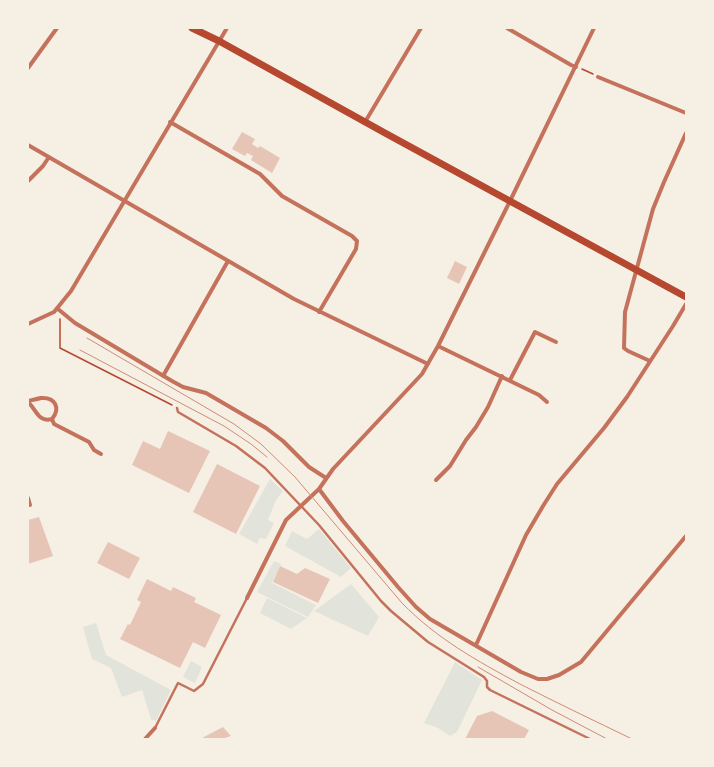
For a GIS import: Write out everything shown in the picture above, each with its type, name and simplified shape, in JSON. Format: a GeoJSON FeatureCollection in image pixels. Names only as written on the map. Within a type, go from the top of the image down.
{"type":"FeatureCollection","features":[{"type":"Feature","properties":{"kind":"main road"},"geometry":{"type":"LineString","coordinates":[[192,28],[219,40],[364,122],[686,298]]}},
{"type":"Feature","properties":{"kind":"main road"},"geometry":{"type":"LineString","coordinates":[[202,28],[219,40]]}},
{"type":"Feature","properties":{"kind":"street"},"geometry":{"type":"LineString","coordinates":[[28,68],[57,28]]}},
{"type":"Feature","properties":{"kind":"street"},"geometry":{"type":"LineString","coordinates":[[28,324],[58,309],[71,291],[227,28]]}},
{"type":"Feature","properties":{"kind":"street"},"geometry":{"type":"LineString","coordinates":[[364,122],[421,28]]}},
{"type":"Feature","properties":{"kind":"street"},"geometry":{"type":"LineString","coordinates":[[507,28],[576,67]]}},
{"type":"Feature","properties":{"kind":"street"},"geometry":{"type":"LineString","coordinates":[[247,598],[283,525],[301,505],[319,489],[333,469],[417,380],[428,364],[510,201],[594,28]]}},
{"type":"Feature","properties":{"kind":"street"},"geometry":{"type":"LineString","coordinates":[[598,77],[686,113]]}},
{"type":"Feature","properties":{"kind":"street"},"geometry":{"type":"LineString","coordinates":[[170,122],[260,174],[282,196],[352,236],[357,241],[356,249],[319,312]]}},
{"type":"Feature","properties":{"kind":"street"},"geometry":{"type":"LineString","coordinates":[[650,361],[628,351],[624,346],[625,312],[653,209],[686,133]]}},
{"type":"Feature","properties":{"kind":"street"},"geometry":{"type":"LineString","coordinates":[[28,145],[294,299],[428,364]]}},
{"type":"Feature","properties":{"kind":"street"},"geometry":{"type":"LineString","coordinates":[[28,181],[49,158]]}},
{"type":"Feature","properties":{"kind":"street"},"geometry":{"type":"LineString","coordinates":[[163,376],[228,261]]}},
{"type":"Feature","properties":{"kind":"street"},"geometry":{"type":"LineString","coordinates":[[476,645],[523,542],[543,506],[558,484],[604,428],[626,397],[686,304]]}},
{"type":"Feature","properties":{"kind":"street"},"geometry":{"type":"LineString","coordinates":[[58,309],[75,323],[163,376],[183,387],[206,393],[266,428],[309,467],[326,478]]}},
{"type":"Feature","properties":{"kind":"street"},"geometry":{"type":"LineString","coordinates":[[510,380],[535,332],[556,342]]}},
{"type":"Feature","properties":{"kind":"street"},"geometry":{"type":"LineString","coordinates":[[438,346],[510,380],[539,395],[547,402]]}},
{"type":"Feature","properties":{"kind":"street"},"geometry":{"type":"LineString","coordinates":[[436,480],[450,466],[466,440],[479,423],[502,376]]}},
{"type":"Feature","properties":{"kind":"street"},"geometry":{"type":"LineString","coordinates":[[28,402],[41,398],[47,398],[53,401],[56,405],[57,411],[52,419]]}},
{"type":"Feature","properties":{"kind":"street"},"geometry":{"type":"LineString","coordinates":[[28,402],[33,406],[36,413],[41,418],[47,420],[52,419]]}},
{"type":"Feature","properties":{"kind":"street"},"geometry":{"type":"LineString","coordinates":[[52,419],[54,424],[89,442],[94,450],[101,454]]}},
{"type":"Feature","properties":{"kind":"street"},"geometry":{"type":"LineString","coordinates":[[319,489],[347,526],[416,608],[430,619],[534,678],[547,679],[559,675],[573,668],[585,657],[686,536]]}},
{"type":"Feature","properties":{"kind":"street"},"geometry":{"type":"LineString","coordinates":[[28,498],[30,505]]}},
{"type":"Feature","properties":{"kind":"street"},"geometry":{"type":"LineString","coordinates":[[145,739],[155,728]]}},
{"type":"Feature","properties":{"kind":"lane"},"geometry":{"type":"LineString","coordinates":[[177,408],[178,412],[222,437],[256,459],[266,468],[301,505],[381,601],[428,642],[484,677],[487,682],[487,687],[490,690],[590,739]]}},
{"type":"Feature","properties":{"kind":"lane"},"geometry":{"type":"LineString","coordinates":[[155,728],[178,683],[194,691],[203,684],[247,598]]}},
{"type":"Feature","properties":{"kind":"path"},"geometry":{"type":"LineString","coordinates":[[576,67],[598,77]]}},
{"type":"Feature","properties":{"kind":"path"},"geometry":{"type":"LineString","coordinates":[[58,309],[61,330],[60,348],[177,408]]}},
{"type":"Feature","properties":{"kind":"shaded area"},"geometry":{"type":"Polygon","coordinates":[[[270,479],[283,491],[276,500],[268,520],[274,523],[266,539],[260,538],[257,544],[239,534],[270,479]]]}},
{"type":"Feature","properties":{"kind":"shaded area"},"geometry":{"type":"Polygon","coordinates":[[[319,529],[351,568],[341,577],[285,546],[292,531],[307,539],[319,529]]]}},
{"type":"Feature","properties":{"kind":"shaded area"},"geometry":{"type":"Polygon","coordinates":[[[274,561],[281,564],[272,583],[316,605],[308,617],[257,592],[274,561]]]}},
{"type":"Feature","properties":{"kind":"shaded area"},"geometry":{"type":"Polygon","coordinates":[[[351,584],[379,617],[368,636],[314,611],[351,584]]]}},
{"type":"Feature","properties":{"kind":"shaded area"},"geometry":{"type":"Polygon","coordinates":[[[267,598],[307,618],[291,629],[260,613],[267,598]]]}},
{"type":"Feature","properties":{"kind":"shaded area"},"geometry":{"type":"Polygon","coordinates":[[[96,623],[106,655],[171,690],[156,721],[151,719],[142,690],[122,697],[111,668],[92,659],[83,627],[96,623]]]}},
{"type":"Feature","properties":{"kind":"shaded area"},"geometry":{"type":"Polygon","coordinates":[[[191,661],[202,667],[195,683],[183,677],[191,661]]]}},
{"type":"Feature","properties":{"kind":"shaded area"},"geometry":{"type":"Polygon","coordinates":[[[455,662],[482,680],[457,732],[450,736],[438,728],[424,723],[455,662]]]}},
{"type":"Feature","properties":{"kind":"building"},"geometry":{"type":"Polygon","coordinates":[[[242,132],[255,139],[252,144],[258,148],[260,146],[280,158],[272,173],[251,160],[253,156],[247,153],[245,156],[232,149],[242,132]]]}},
{"type":"Feature","properties":{"kind":"building"},"geometry":{"type":"Polygon","coordinates":[[[455,261],[467,267],[459,284],[447,278],[455,261]]]}},
{"type":"Feature","properties":{"kind":"building"},"geometry":{"type":"Polygon","coordinates":[[[168,431],[210,451],[189,493],[132,465],[143,441],[160,449],[168,431]]]}},
{"type":"Feature","properties":{"kind":"building"},"geometry":{"type":"Polygon","coordinates":[[[217,464],[260,486],[236,534],[193,512],[217,464]]]}},
{"type":"Feature","properties":{"kind":"building"},"geometry":{"type":"Polygon","coordinates":[[[39,517],[53,556],[28,564],[28,520],[39,517]]]}},
{"type":"Feature","properties":{"kind":"building"},"geometry":{"type":"Polygon","coordinates":[[[108,542],[140,558],[129,579],[97,563],[108,542]]]}},
{"type":"Feature","properties":{"kind":"building"},"geometry":{"type":"Polygon","coordinates":[[[280,566],[297,574],[305,568],[330,579],[318,603],[273,582],[280,566]]]}},
{"type":"Feature","properties":{"kind":"building"},"geometry":{"type":"Polygon","coordinates":[[[147,579],[171,591],[173,587],[196,598],[194,602],[221,615],[205,648],[193,642],[180,668],[120,639],[128,624],[130,625],[141,602],[137,600],[147,579]]]}},
{"type":"Feature","properties":{"kind":"building"},"geometry":{"type":"Polygon","coordinates":[[[492,711],[529,730],[524,739],[465,739],[477,716],[492,711]]]}},
{"type":"Feature","properties":{"kind":"building"},"geometry":{"type":"Polygon","coordinates":[[[223,727],[231,736],[222,739],[202,739],[202,738],[223,727]]]}},
{"type":"Feature","properties":{"kind":"tram line"},"geometry":{"type":"LineString","coordinates":[[87,338],[234,424],[261,444],[295,477],[402,603],[415,616],[443,638],[488,667],[632,739]]}},
{"type":"Feature","properties":{"kind":"tram line"},"geometry":{"type":"LineString","coordinates":[[80,350],[224,426],[267,457]]}},
{"type":"Feature","properties":{"kind":"tram line"},"geometry":{"type":"LineString","coordinates":[[478,667],[552,710],[607,739]]}}]}
